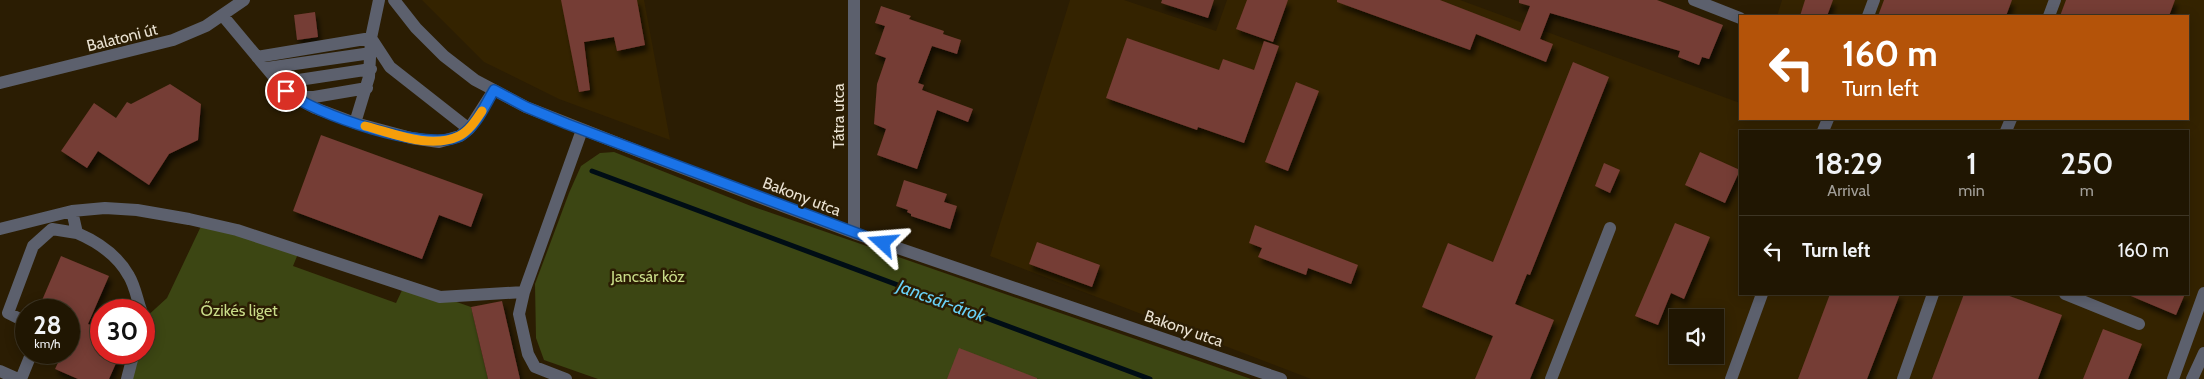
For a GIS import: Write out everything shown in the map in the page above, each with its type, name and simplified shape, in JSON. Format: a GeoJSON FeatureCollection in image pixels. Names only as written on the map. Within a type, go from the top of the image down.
{"type":"FeatureCollection","features":[{"type":"Feature","properties":{"kind":"street","name":"Balatoni út"},"geometry":{"type":"LineString","coordinates":[[0,84],[173,40],[223,16],[244,0]]}},
{"type":"Feature","properties":{"kind":"street"},"geometry":{"type":"LineString","coordinates":[[355,123],[367,88],[371,69],[371,38],[379,0]]}},
{"type":"Feature","properties":{"kind":"street","name":"Tátra utca"},"geometry":{"type":"LineString","coordinates":[[854,0],[854,233]]}},
{"type":"Feature","properties":{"kind":"street"},"geometry":{"type":"LineString","coordinates":[[1694,0],[1739,18]]}},
{"type":"Feature","properties":{"kind":"street"},"geometry":{"type":"LineString","coordinates":[[1868,15],[1874,0]]}},
{"type":"Feature","properties":{"kind":"street"},"geometry":{"type":"LineString","coordinates":[[2049,15],[2055,0]]}},
{"type":"Feature","properties":{"kind":"street","name":"Bakony utca"},"geometry":{"type":"LineString","coordinates":[[397,2],[416,28],[444,56],[475,80],[526,107],[854,233],[1281,379]]}},
{"type":"Feature","properties":{"kind":"street"},"geometry":{"type":"LineString","coordinates":[[223,16],[279,83],[294,97],[314,108],[355,123],[410,138],[439,142],[460,136],[469,129],[494,90]]}},
{"type":"Feature","properties":{"kind":"street"},"geometry":{"type":"LineString","coordinates":[[257,56],[371,38]]}},
{"type":"Feature","properties":{"kind":"street"},"geometry":{"type":"LineString","coordinates":[[371,38],[390,67],[469,129]]}},
{"type":"Feature","properties":{"kind":"street"},"geometry":{"type":"LineString","coordinates":[[267,68],[371,53]]}},
{"type":"Feature","properties":{"kind":"street"},"geometry":{"type":"LineString","coordinates":[[279,83],[371,69]]}},
{"type":"Feature","properties":{"kind":"street"},"geometry":{"type":"LineString","coordinates":[[294,97],[314,97],[367,88]]}},
{"type":"Feature","properties":{"kind":"street"},"geometry":{"type":"LineString","coordinates":[[566,379],[536,373],[528,354],[520,314],[524,292],[582,130]]}},
{"type":"Feature","properties":{"kind":"street"},"geometry":{"type":"LineString","coordinates":[[0,229],[72,211],[105,208],[136,210],[237,230],[440,297],[524,292]]}},
{"type":"Feature","properties":{"kind":"street"},"geometry":{"type":"LineString","coordinates":[[72,211],[77,234]]}},
{"type":"Feature","properties":{"kind":"street"},"geometry":{"type":"LineString","coordinates":[[1551,379],[1610,228]]}},
{"type":"Feature","properties":{"kind":"street"},"geometry":{"type":"LineString","coordinates":[[15,316],[8,313],[33,246],[52,229],[77,234],[95,241],[121,264],[130,277],[137,299]]}},
{"type":"Feature","properties":{"kind":"street"},"geometry":{"type":"LineString","coordinates":[[2173,379],[2204,293]]}},
{"type":"Feature","properties":{"kind":"street"},"geometry":{"type":"LineString","coordinates":[[1732,379],[1762,295]]}},
{"type":"Feature","properties":{"kind":"street"},"geometry":{"type":"LineString","coordinates":[[1903,379],[1933,295]]}},
{"type":"Feature","properties":{"kind":"street"},"geometry":{"type":"LineString","coordinates":[[2067,295],[2139,324]]}},
{"type":"Feature","properties":{"kind":"street"},"geometry":{"type":"LineString","coordinates":[[2192,379],[2204,353]]}},
{"type":"Feature","properties":{"kind":"street"},"geometry":{"type":"LineString","coordinates":[[0,371],[19,379],[26,364]]}},
{"type":"Feature","properties":{"kind":"street"},"geometry":{"type":"LineString","coordinates":[[127,379],[131,364]]}},
{"type":"Feature","properties":{"kind":"shaded area"},"geometry":{"type":"Polygon","coordinates":[[[422,0],[644,0],[670,140],[559,99],[484,62],[422,0]]]}},
{"type":"Feature","properties":{"kind":"shaded area"},"geometry":{"type":"Polygon","coordinates":[[[1070,0],[1124,0],[1216,31],[1227,0],[1460,0],[1739,103],[1739,120],[2189,120],[2189,15],[1777,15],[1782,0],[2204,0],[2204,379],[1311,379],[990,256],[1070,0]]]}},
{"type":"Feature","properties":{"kind":"green space","name":"Jancsár köz"},"geometry":{"type":"Polygon","coordinates":[[[614,152],[751,206],[1251,379],[598,379],[544,360],[536,338],[535,284],[581,166],[600,153],[614,152]]]}},
{"type":"Feature","properties":{"kind":"green space","name":"Őzikés liget"},"geometry":{"type":"Polygon","coordinates":[[[203,222],[300,249],[293,266],[396,303],[405,284],[471,307],[488,379],[127,379],[131,364],[155,364],[155,309],[167,298],[203,222]]]}},
{"type":"Feature","properties":{"kind":"building"},"geometry":{"type":"Polygon","coordinates":[[[561,0],[637,0],[645,45],[617,51],[614,37],[584,42],[590,90],[579,92],[561,0]]]}},
{"type":"Feature","properties":{"kind":"building"},"geometry":{"type":"Polygon","coordinates":[[[1162,0],[1214,0],[1208,18],[1161,3],[1162,0]]]}},
{"type":"Feature","properties":{"kind":"building"},"geometry":{"type":"Polygon","coordinates":[[[1247,0],[1288,0],[1273,42],[1236,29],[1247,0]]]}},
{"type":"Feature","properties":{"kind":"building"},"geometry":{"type":"Polygon","coordinates":[[[1337,0],[1440,0],[1520,31],[1530,6],[1519,3],[1519,0],[1657,0],[1723,25],[1709,59],[1702,57],[1699,65],[1678,57],[1680,51],[1550,13],[1540,39],[1553,44],[1546,62],[1476,34],[1470,50],[1337,2],[1337,0]]]}},
{"type":"Feature","properties":{"kind":"building"},"geometry":{"type":"Polygon","coordinates":[[[1805,0],[1833,0],[1827,15],[1800,15],[1805,0]]]}},
{"type":"Feature","properties":{"kind":"building"},"geometry":{"type":"Polygon","coordinates":[[[1884,0],[2012,0],[2006,15],[1878,15],[1884,0]]]}},
{"type":"Feature","properties":{"kind":"building"},"geometry":{"type":"Polygon","coordinates":[[[2066,0],[2175,0],[2169,15],[2060,15],[2066,0]]]}},
{"type":"Feature","properties":{"kind":"building"},"geometry":{"type":"Polygon","coordinates":[[[881,6],[911,16],[909,19],[944,31],[943,34],[961,40],[957,54],[932,46],[918,83],[924,85],[922,90],[973,109],[968,122],[937,110],[917,169],[877,155],[886,129],[874,124],[877,84],[886,58],[875,54],[885,26],[875,23],[881,6]]]}},
{"type":"Feature","properties":{"kind":"building"},"geometry":{"type":"Polygon","coordinates":[[[315,12],[318,37],[297,40],[294,15],[315,12]]]}},
{"type":"Feature","properties":{"kind":"building"},"geometry":{"type":"Polygon","coordinates":[[[1127,38],[1219,70],[1223,59],[1254,70],[1264,41],[1279,46],[1244,143],[1198,127],[1197,130],[1106,98],[1127,38]]]}},
{"type":"Feature","properties":{"kind":"building"},"geometry":{"type":"Polygon","coordinates":[[[1573,62],[1609,77],[1530,275],[1527,274],[1515,304],[1554,320],[1530,379],[1475,379],[1493,336],[1422,307],[1448,243],[1493,262],[1573,62]]]}},
{"type":"Feature","properties":{"kind":"building"},"geometry":{"type":"Polygon","coordinates":[[[1296,82],[1319,91],[1288,171],[1265,162],[1296,82]]]}},
{"type":"Feature","properties":{"kind":"building"},"geometry":{"type":"Polygon","coordinates":[[[170,84],[201,104],[198,140],[169,154],[149,185],[98,151],[87,168],[61,151],[94,103],[116,118],[127,102],[131,104],[170,84]]]}},
{"type":"Feature","properties":{"kind":"building"},"geometry":{"type":"Polygon","coordinates":[[[321,135],[483,194],[471,227],[439,215],[422,259],[293,211],[321,135]]]}},
{"type":"Feature","properties":{"kind":"building"},"geometry":{"type":"Polygon","coordinates":[[[1700,152],[1739,170],[1725,203],[1685,185],[1700,152]]]}},
{"type":"Feature","properties":{"kind":"building"},"geometry":{"type":"Polygon","coordinates":[[[1604,163],[1620,170],[1610,193],[1595,186],[1604,163]]]}},
{"type":"Feature","properties":{"kind":"building"},"geometry":{"type":"Polygon","coordinates":[[[904,180],[947,194],[944,202],[957,206],[950,229],[911,216],[907,212],[908,210],[896,206],[904,180]]]}},
{"type":"Feature","properties":{"kind":"building"},"geometry":{"type":"Polygon","coordinates":[[[1675,223],[1710,237],[1684,299],[1671,293],[1658,325],[1635,316],[1675,223]]]}},
{"type":"Feature","properties":{"kind":"building"},"geometry":{"type":"Polygon","coordinates":[[[1255,225],[1358,265],[1351,284],[1308,268],[1306,275],[1258,257],[1262,248],[1249,243],[1255,225]]]}},
{"type":"Feature","properties":{"kind":"building"},"geometry":{"type":"Polygon","coordinates":[[[1037,242],[1100,265],[1092,287],[1029,264],[1037,242]]]}},
{"type":"Feature","properties":{"kind":"building"},"geometry":{"type":"Polygon","coordinates":[[[61,256],[109,276],[99,299],[90,299],[90,319],[88,324],[90,325],[90,364],[116,364],[109,379],[78,379],[55,369],[57,364],[80,364],[80,299],[43,299],[61,256]]]}},
{"type":"Feature","properties":{"kind":"building"},"geometry":{"type":"Polygon","coordinates":[[[1830,295],[1900,295],[1867,379],[1798,379],[1830,295]]]}},
{"type":"Feature","properties":{"kind":"building"},"geometry":{"type":"Polygon","coordinates":[[[1964,295],[2007,295],[2062,315],[2038,379],[1932,379],[1964,295]]]}},
{"type":"Feature","properties":{"kind":"building"},"geometry":{"type":"Polygon","coordinates":[[[2128,295],[2185,295],[2176,315],[2128,295]]]}},
{"type":"Feature","properties":{"kind":"building"},"geometry":{"type":"Polygon","coordinates":[[[502,301],[520,379],[488,379],[471,307],[502,301]]]}},
{"type":"Feature","properties":{"kind":"building"},"geometry":{"type":"Polygon","coordinates":[[[2103,329],[2142,344],[2128,379],[2083,379],[2103,329]]]}},
{"type":"Feature","properties":{"kind":"building"},"geometry":{"type":"Polygon","coordinates":[[[959,348],[1037,378],[1037,379],[947,379],[959,348]]]}},
{"type":"Feature","properties":{"kind":"waterway","name":"Jancsár-árok"},"geometry":{"type":"LineString","coordinates":[[592,171],[1150,379]]}},
{"type":"Feature","properties":{"kind":"slow traffic"},"geometry":{"type":"LineString","coordinates":[[365,126],[410,138],[439,142],[460,136],[469,129],[482,111]]}},
{"type":"Feature","properties":{"kind":"route"},"geometry":{"type":"LineString","coordinates":[[286,91],[314,108],[355,123],[410,138],[439,142],[460,136],[469,129],[494,90],[526,107],[567,124],[883,243]]}}]}
